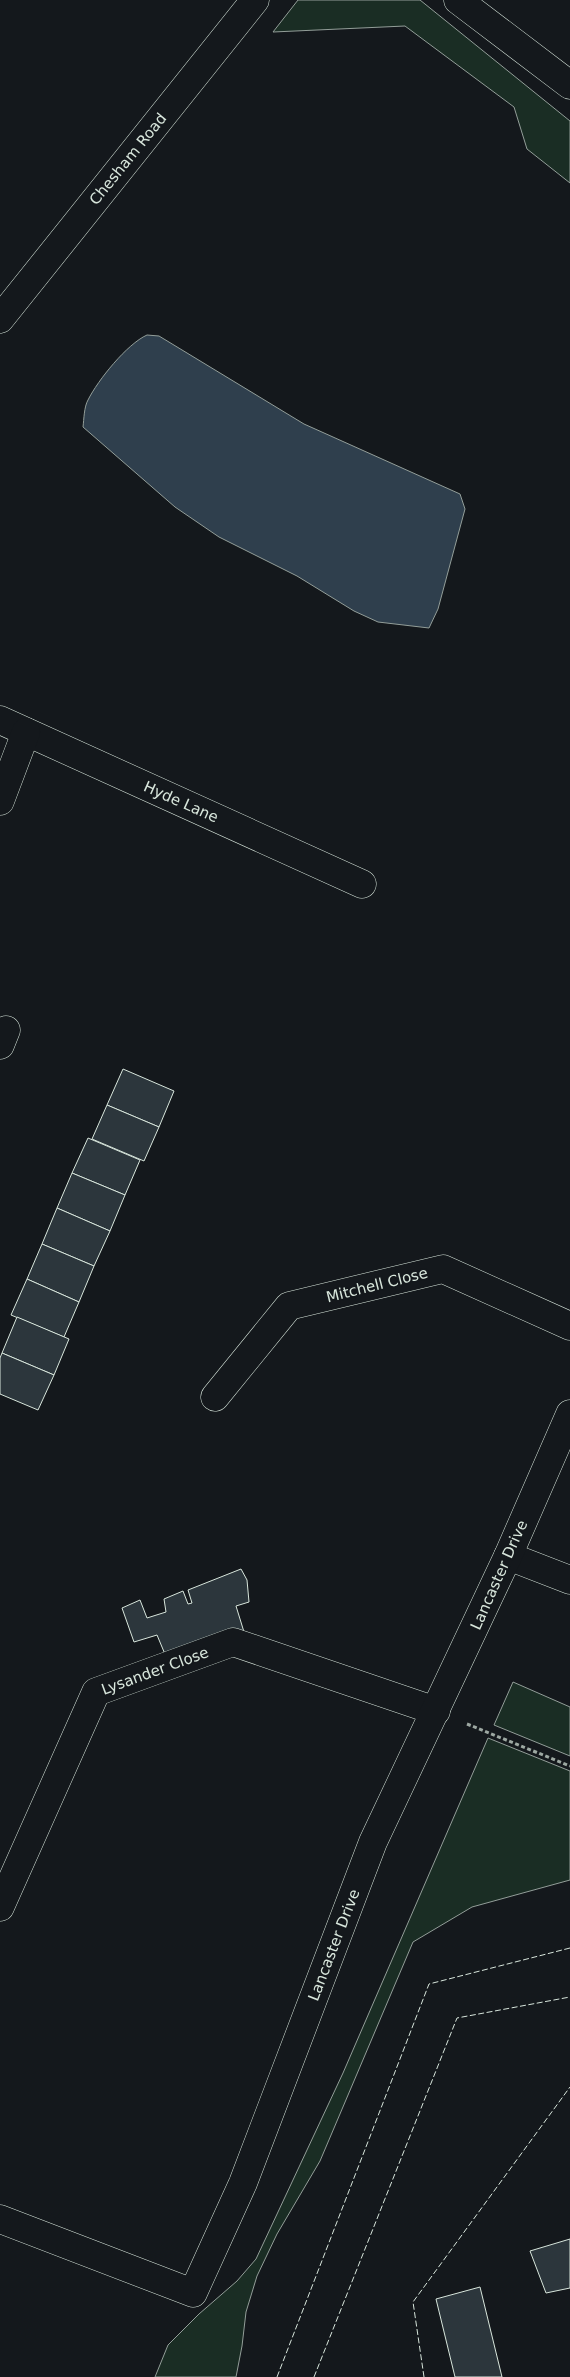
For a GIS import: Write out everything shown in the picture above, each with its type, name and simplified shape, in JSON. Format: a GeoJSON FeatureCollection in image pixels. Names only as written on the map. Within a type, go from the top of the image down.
{"type":"FeatureCollection","features":[{"type":"Feature","properties":{"kind":"street","name":"Chesham Road"},"geometry":{"type":"LineString","coordinates":[[0,319],[255,0]]}},
{"type":"Feature","properties":{"kind":"street"},"geometry":{"type":"LineString","coordinates":[[458,0],[570,85]]}},
{"type":"Feature","properties":{"kind":"street","name":"Hyde Lane"},"geometry":{"type":"LineString","coordinates":[[0,720],[362,884]]}},
{"type":"Feature","properties":{"kind":"street"},"geometry":{"type":"LineString","coordinates":[[0,801],[26,732]]}},
{"type":"Feature","properties":{"kind":"street","name":"Mitchell Close"},"geometry":{"type":"LineString","coordinates":[[214,1397],[289,1306],[443,1269],[570,1326]]}},
{"type":"Feature","properties":{"kind":"street","name":"Lancaster Drive"},"geometry":{"type":"LineString","coordinates":[[0,2219],[193,2293],[243,2183],[373,1842],[508,1556],[570,1414]]}},
{"type":"Feature","properties":{"kind":"street"},"geometry":{"type":"LineString","coordinates":[[508,1556],[570,1580]]}},
{"type":"Feature","properties":{"kind":"street","name":"Lysander Close"},"geometry":{"type":"LineString","coordinates":[[0,1907],[96,1692],[233,1642],[436,1711]]}},
{"type":"Feature","properties":{"kind":"path"},"geometry":{"type":"LineString","coordinates":[[436,1711],[570,1766]]}},
{"type":"Feature","properties":{"kind":"green space"},"geometry":{"type":"Polygon","coordinates":[[[298,0],[420,0],[570,121],[570,183],[527,149],[514,107],[405,26],[273,32],[298,0]]]}},
{"type":"Feature","properties":{"kind":"green space"},"geometry":{"type":"Polygon","coordinates":[[[513,1682],[570,1707],[570,1756],[494,1725],[513,1682]]]}},
{"type":"Feature","properties":{"kind":"green space"},"geometry":{"type":"Polygon","coordinates":[[[488,1738],[570,1771],[570,1880],[472,1907],[413,1942],[320,2161],[277,2234],[257,2276],[246,2312],[236,2377],[155,2377],[168,2345],[199,2314],[237,2281],[256,2259],[343,2073],[488,1738]]]}},
{"type":"Feature","properties":{"kind":"water"},"geometry":{"type":"Polygon","coordinates":[[[147,335],[159,336],[304,424],[460,494],[465,509],[438,609],[429,628],[378,622],[354,611],[297,576],[219,537],[175,507],[83,427],[87,403],[99,383],[122,354],[147,335]]]}},
{"type":"Feature","properties":{"kind":"building"},"geometry":{"type":"Polygon","coordinates":[[[123,1069],[174,1091],[159,1127],[107,1105],[123,1069]]]}},
{"type":"Feature","properties":{"kind":"building"},"geometry":{"type":"Polygon","coordinates":[[[107,1105],[159,1127],[144,1161],[92,1139],[107,1105]]]}},
{"type":"Feature","properties":{"kind":"building"},"geometry":{"type":"Polygon","coordinates":[[[88,1138],[140,1160],[125,1195],[72,1173],[88,1138]]]}},
{"type":"Feature","properties":{"kind":"building"},"geometry":{"type":"Polygon","coordinates":[[[72,1173],[125,1195],[110,1231],[57,1208],[72,1173]]]}},
{"type":"Feature","properties":{"kind":"building"},"geometry":{"type":"Polygon","coordinates":[[[57,1208],[110,1231],[94,1266],[42,1244],[57,1208]]]}},
{"type":"Feature","properties":{"kind":"building"},"geometry":{"type":"Polygon","coordinates":[[[42,1244],[94,1266],[79,1302],[27,1279],[42,1244]]]}},
{"type":"Feature","properties":{"kind":"building"},"geometry":{"type":"Polygon","coordinates":[[[27,1279],[79,1302],[64,1337],[11,1315],[27,1279]]]}},
{"type":"Feature","properties":{"kind":"building"},"geometry":{"type":"Polygon","coordinates":[[[17,1317],[69,1339],[54,1375],[2,1353],[17,1317]]]}},
{"type":"Feature","properties":{"kind":"building"},"geometry":{"type":"Polygon","coordinates":[[[2,1353],[54,1375],[38,1410],[0,1394],[0,1358],[2,1353]]]}},
{"type":"Feature","properties":{"kind":"building"},"geometry":{"type":"Polygon","coordinates":[[[241,1569],[247,1580],[249,1602],[236,1606],[244,1632],[167,1659],[157,1635],[134,1642],[122,1608],[140,1600],[147,1618],[166,1612],[164,1599],[183,1591],[188,1604],[192,1603],[188,1590],[241,1569]]]}},
{"type":"Feature","properties":{"kind":"building"},"geometry":{"type":"Polygon","coordinates":[[[570,2239],[570,2288],[546,2293],[530,2251],[570,2239]]]}},
{"type":"Feature","properties":{"kind":"building"},"geometry":{"type":"Polygon","coordinates":[[[480,2287],[502,2377],[455,2377],[436,2299],[480,2287]]]}},
{"type":"Feature","properties":{"kind":"fence"},"geometry":{"type":"LineString","coordinates":[[277,2377],[429,1984],[570,1948]]}},
{"type":"Feature","properties":{"kind":"fence"},"geometry":{"type":"LineString","coordinates":[[314,2377],[457,2018],[570,1997]]}},
{"type":"Feature","properties":{"kind":"fence"},"geometry":{"type":"LineString","coordinates":[[424,2377],[413,2302],[570,2087]]}}]}
